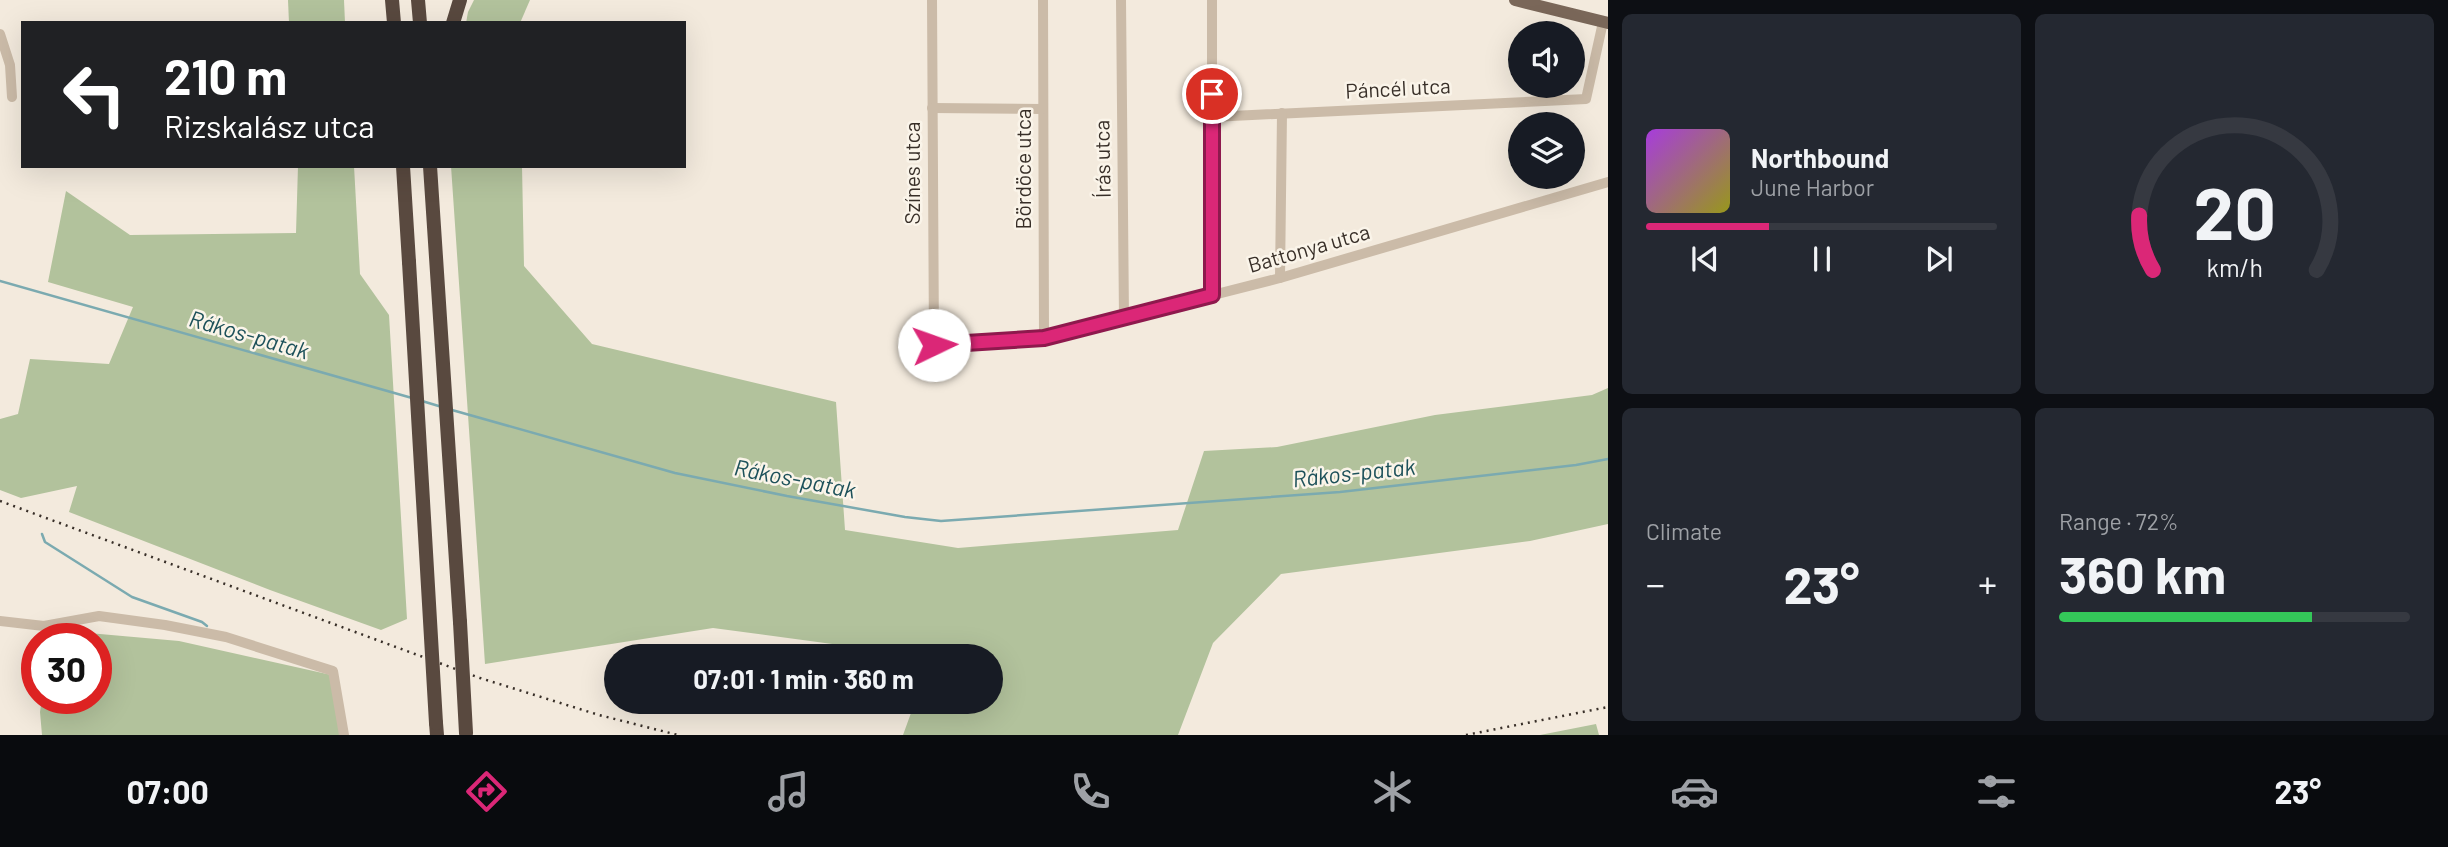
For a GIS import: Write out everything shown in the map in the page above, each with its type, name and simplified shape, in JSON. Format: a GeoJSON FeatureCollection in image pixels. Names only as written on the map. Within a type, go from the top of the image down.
{"type":"FeatureCollection","features":[{"type":"Feature","properties":{"kind":"highway"},"geometry":{"type":"LineString","coordinates":[[392,0],[394,21]]}},
{"type":"Feature","properties":{"kind":"highway"},"geometry":{"type":"LineString","coordinates":[[418,0],[420,21]]}},
{"type":"Feature","properties":{"kind":"highway"},"geometry":{"type":"LineString","coordinates":[[454,21],[460,0]]}},
{"type":"Feature","properties":{"kind":"highway"},"geometry":{"type":"LineString","coordinates":[[403,168],[437,729]]}},
{"type":"Feature","properties":{"kind":"highway"},"geometry":{"type":"LineString","coordinates":[[432,168],[466,734]]}},
{"type":"Feature","properties":{"kind":"main road"},"geometry":{"type":"LineString","coordinates":[[1515,0],[1605,23]]}},
{"type":"Feature","properties":{"kind":"street","name":"Színes utca"},"geometry":{"type":"LineString","coordinates":[[932,0],[934,345]]}},
{"type":"Feature","properties":{"kind":"street","name":"Bördöce utca"},"geometry":{"type":"LineString","coordinates":[[1043,0],[1044,338]]}},
{"type":"Feature","properties":{"kind":"street","name":"Írás utca"},"geometry":{"type":"LineString","coordinates":[[1121,0],[1124,318]]}},
{"type":"Feature","properties":{"kind":"street"},"geometry":{"type":"LineString","coordinates":[[1212,0],[1212,295]]}},
{"type":"Feature","properties":{"kind":"street","name":"Páncél utca"},"geometry":{"type":"LineString","coordinates":[[1212,117],[1586,99],[1605,23]]}},
{"type":"Feature","properties":{"kind":"street"},"geometry":{"type":"LineString","coordinates":[[0,34],[10,65],[12,97]]}},
{"type":"Feature","properties":{"kind":"street"},"geometry":{"type":"LineString","coordinates":[[932,108],[1043,109]]}},
{"type":"Feature","properties":{"kind":"street"},"geometry":{"type":"LineString","coordinates":[[1280,278],[1282,113]]}},
{"type":"Feature","properties":{"kind":"street","name":"Battonya utca"},"geometry":{"type":"LineString","coordinates":[[934,345],[1044,338],[1280,278],[1608,182]]}},
{"type":"Feature","properties":{"kind":"street"},"geometry":{"type":"LineString","coordinates":[[0,621],[34,625],[99,617],[165,625],[226,637],[333,671],[344,735]]}},
{"type":"Feature","properties":{"kind":"green space"},"geometry":{"type":"Polygon","coordinates":[[[288,0],[344,0],[345,21],[289,21],[288,0]]]}},
{"type":"Feature","properties":{"kind":"green space"},"geometry":{"type":"Polygon","coordinates":[[[474,0],[530,0],[521,21],[466,21],[474,0]]]}},
{"type":"Feature","properties":{"kind":"green space"},"geometry":{"type":"Polygon","coordinates":[[[298,168],[354,168],[360,274],[389,315],[407,619],[381,630],[69,512],[77,486],[21,498],[0,490],[0,419],[18,414],[30,359],[109,364],[133,307],[48,282],[66,191],[130,235],[296,233],[298,168]]]}},
{"type":"Feature","properties":{"kind":"green space"},"geometry":{"type":"Polygon","coordinates":[[[451,168],[522,168],[524,266],[592,344],[836,402],[845,530],[958,548],[1178,530],[1204,451],[1277,447],[1435,415],[1592,395],[1608,388],[1608,524],[1530,541],[1281,574],[1213,643],[1178,735],[903,735],[911,714],[1003,714],[1003,644],[832,644],[713,628],[485,664],[451,168]]]}},
{"type":"Feature","properties":{"kind":"green space"},"geometry":{"type":"Polygon","coordinates":[[[112,635],[179,641],[336,676],[347,735],[42,735],[40,714],[112,714],[112,635]]]}},
{"type":"Feature","properties":{"kind":"green space"},"geometry":{"type":"Polygon","coordinates":[[[1596,724],[1599,735],[1540,735],[1596,724]]]}},
{"type":"Feature","properties":{"kind":"waterway","name":"Rákos-patak"},"geometry":{"type":"LineString","coordinates":[[0,281],[412,398]]}},
{"type":"Feature","properties":{"kind":"waterway","name":"Rákos-patak"},"geometry":{"type":"LineString","coordinates":[[422,401],[442,407]]}},
{"type":"Feature","properties":{"kind":"waterway","name":"Rákos-patak"},"geometry":{"type":"LineString","coordinates":[[452,410],[675,473],[787,496],[941,521],[1340,492],[1608,459]]}},
{"type":"Feature","properties":{"kind":"waterway"},"geometry":{"type":"LineString","coordinates":[[42,534],[45,542],[132,597],[207,626]]}},
{"type":"Feature","properties":{"kind":"railway"},"geometry":{"type":"LineString","coordinates":[[0,501],[480,678],[599,715],[678,735]]}},
{"type":"Feature","properties":{"kind":"railway"},"geometry":{"type":"LineString","coordinates":[[1466,735],[1608,707]]}},
{"type":"Feature","properties":{"kind":"route"},"geometry":{"type":"LineString","coordinates":[[934,345],[1044,338],[1212,295],[1212,94]]}}]}
